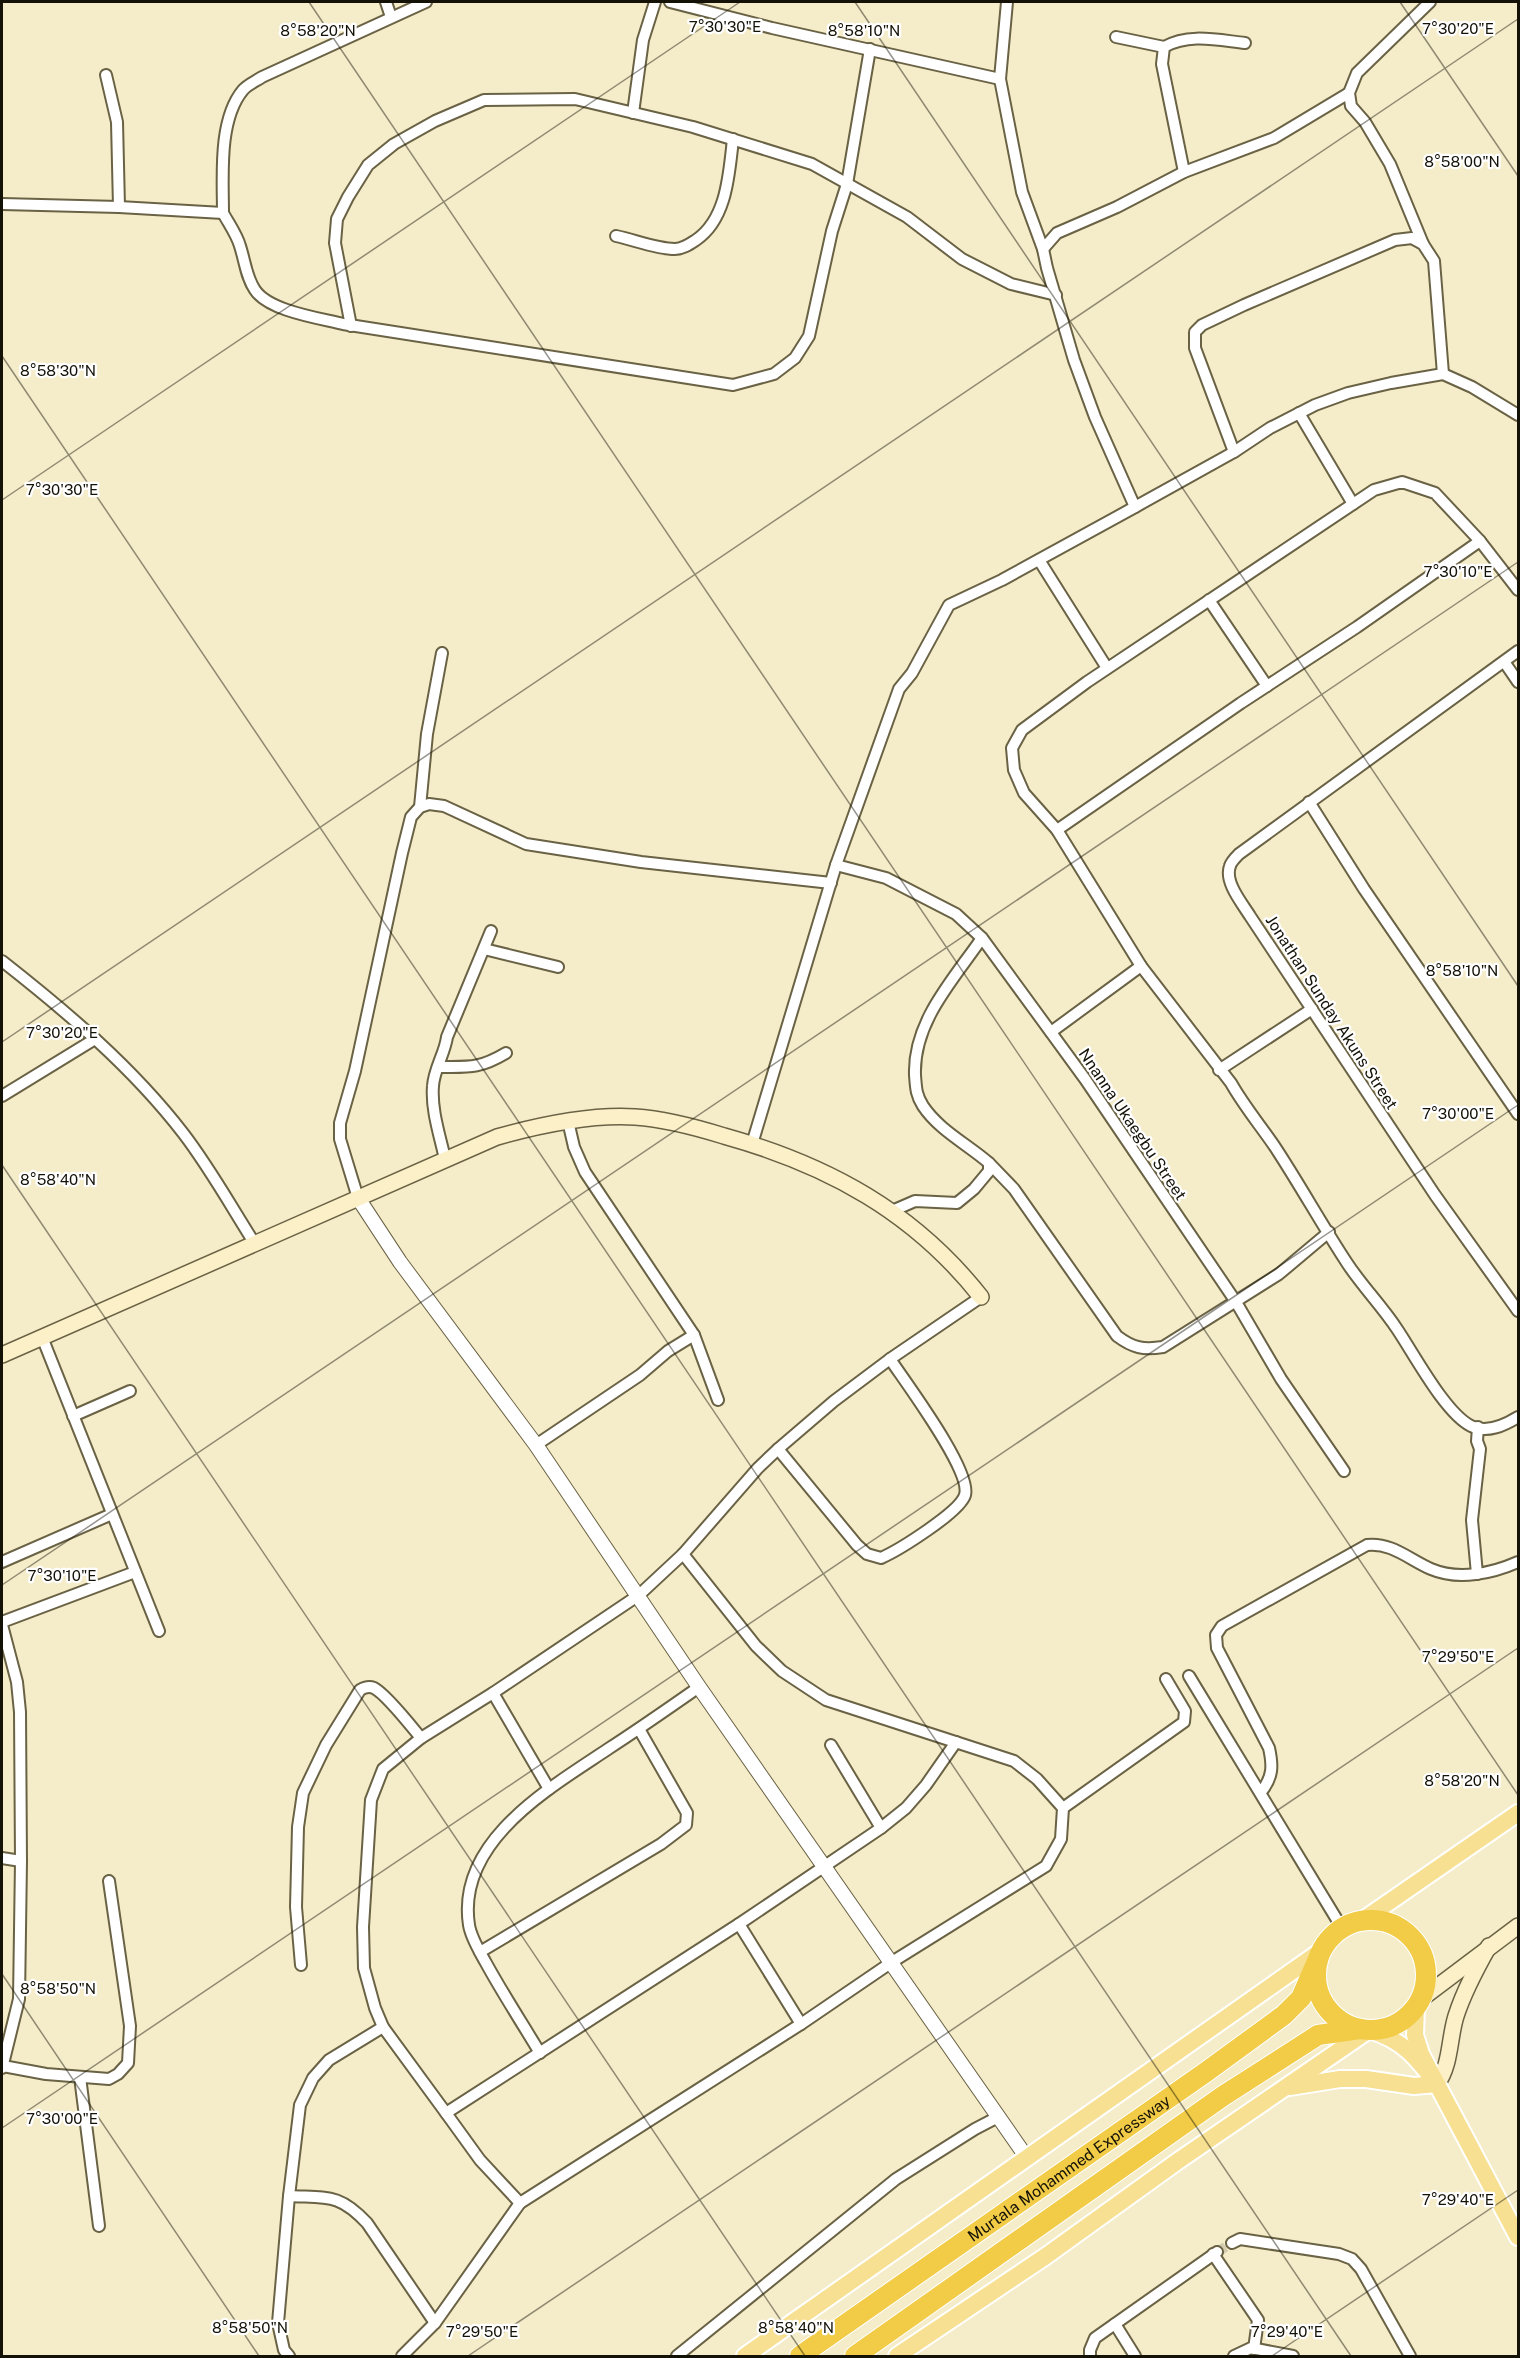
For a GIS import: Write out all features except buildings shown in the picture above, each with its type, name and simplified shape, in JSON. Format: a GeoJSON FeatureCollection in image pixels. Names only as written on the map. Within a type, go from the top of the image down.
{"type":"FeatureCollection","features":[{"type":"Feature","properties":{"kind":"highway"},"geometry":{"type":"LineString","coordinates":[[1363,1920],[1390,1923],[1413,1938],[1425,1963],[1426,1981],[1418,2003],[1396,2024],[1365,2029],[1336,2017],[1324,2003],[1317,1986],[1319,1955],[1331,1936],[1342,1928],[1363,1920]]}},
{"type":"Feature","properties":{"kind":"highway","name":"Murtala Mohammed Expressway"},"geometry":{"type":"LineString","coordinates":[[800,2356],[1206,2072],[1284,2014],[1300,1998],[1319,1955]]}},
{"type":"Feature","properties":{"kind":"highway","name":"Murtala Mohammed Expressway"},"geometry":{"type":"LineString","coordinates":[[855,2356],[1240,2084],[1318,2035],[1365,2029]]}},
{"type":"Feature","properties":{"kind":"main road"},"geometry":{"type":"LineString","coordinates":[[2,1354],[497,1137],[542,1124],[635,1117],[685,1125],[752,1144],[821,1171],[858,1190],[892,1211],[932,1242],[957,1266],[981,1297]]}},
{"type":"Feature","properties":{"kind":"main road"},"geometry":{"type":"LineString","coordinates":[[1363,1920],[1518,1813]]}},
{"type":"Feature","properties":{"kind":"main road"},"geometry":{"type":"LineString","coordinates":[[1518,1926],[1418,2003],[1415,2035],[1421,2054],[1518,2237]]}},
{"type":"Feature","properties":{"kind":"main road"},"geometry":{"type":"LineString","coordinates":[[1437,2084],[1444,2074],[1456,2016],[1470,1980],[1489,1947]]}},
{"type":"Feature","properties":{"kind":"main road","name":"Murtala Mohammed Expressway"},"geometry":{"type":"LineString","coordinates":[[745,2356],[1319,1955]]}},
{"type":"Feature","properties":{"kind":"main road"},"geometry":{"type":"LineString","coordinates":[[897,2356],[1046,2256],[1178,2161],[1287,2087],[1365,2029],[1383,2034],[1404,2045],[1416,2056],[1437,2084]]}},
{"type":"Feature","properties":{"kind":"main road"},"geometry":{"type":"LineString","coordinates":[[1287,2087],[1340,2079],[1366,2079],[1414,2086],[1437,2084]]}},
{"type":"Feature","properties":{"kind":"street"},"geometry":{"type":"LineString","coordinates":[[386,2],[391,17]]}},
{"type":"Feature","properties":{"kind":"street"},"geometry":{"type":"LineString","coordinates":[[426,2],[262,77],[243,89],[229,117],[223,156],[223,213],[240,244],[249,279],[256,292],[270,303],[286,309],[351,326],[733,385],[774,374],[795,357],[809,336],[832,231],[847,184],[870,49]]}},
{"type":"Feature","properties":{"kind":"street"},"geometry":{"type":"LineString","coordinates":[[633,112],[643,39],[655,2]]}},
{"type":"Feature","properties":{"kind":"street"},"geometry":{"type":"LineString","coordinates":[[670,2],[772,28],[1000,79]]}},
{"type":"Feature","properties":{"kind":"street"},"geometry":{"type":"LineString","coordinates":[[1007,2],[1000,79],[1022,192],[1043,249],[1074,360],[1135,507]]}},
{"type":"Feature","properties":{"kind":"street"},"geometry":{"type":"LineString","coordinates":[[1430,2],[1357,73],[1349,93],[1351,106],[1365,122],[1390,164],[1423,244],[1434,261],[1443,374]]}},
{"type":"Feature","properties":{"kind":"street"},"geometry":{"type":"LineString","coordinates":[[1116,37],[1164,47],[1174,41],[1190,38],[1245,43]]}},
{"type":"Feature","properties":{"kind":"street"},"geometry":{"type":"LineString","coordinates":[[1164,47],[1162,64],[1184,172]]}},
{"type":"Feature","properties":{"kind":"street"},"geometry":{"type":"LineString","coordinates":[[106,75],[117,122],[119,207]]}},
{"type":"Feature","properties":{"kind":"street"},"geometry":{"type":"LineString","coordinates":[[1043,249],[1057,233],[1117,207],[1184,172],[1274,138],[1349,93]]}},
{"type":"Feature","properties":{"kind":"street"},"geometry":{"type":"LineString","coordinates":[[351,326],[335,243],[337,219],[368,165],[394,144],[435,121],[484,100],[575,99],[733,139],[812,164],[917,224],[962,260],[1011,284],[1056,295]]}},
{"type":"Feature","properties":{"kind":"street"},"geometry":{"type":"LineString","coordinates":[[616,236],[677,249],[701,237],[713,225],[718,214],[728,179],[733,139]]}},
{"type":"Feature","properties":{"kind":"street"},"geometry":{"type":"LineString","coordinates":[[2,204],[223,213]]}},
{"type":"Feature","properties":{"kind":"street"},"geometry":{"type":"LineString","coordinates":[[1234,452],[1195,348],[1195,332],[1202,325],[1244,305],[1395,240],[1413,238],[1423,244]]}},
{"type":"Feature","properties":{"kind":"street"},"geometry":{"type":"LineString","coordinates":[[752,1144],[836,865],[899,689],[912,673],[949,605],[1039,560],[1234,452],[1270,428],[1299,413],[1348,393],[1391,382],[1443,374],[1472,387],[1518,415]]}},
{"type":"Feature","properties":{"kind":"street"},"geometry":{"type":"LineString","coordinates":[[1299,413],[1353,504]]}},
{"type":"Feature","properties":{"kind":"street"},"geometry":{"type":"LineString","coordinates":[[1518,590],[1480,541],[1435,493],[1402,482],[1374,490],[1107,668],[1022,730],[1012,748],[1014,770],[1024,793],[1057,830],[1140,966],[1231,1083],[1348,1264],[1396,1328],[1431,1383],[1454,1411],[1471,1426],[1488,1430],[1518,1417]]}},
{"type":"Feature","properties":{"kind":"street"},"geometry":{"type":"LineString","coordinates":[[1057,830],[1480,541]]}},
{"type":"Feature","properties":{"kind":"street"},"geometry":{"type":"LineString","coordinates":[[1039,560],[1107,668]]}},
{"type":"Feature","properties":{"kind":"street"},"geometry":{"type":"LineString","coordinates":[[1209,600],[1267,686]]}},
{"type":"Feature","properties":{"kind":"street"},"geometry":{"type":"LineString","coordinates":[[1518,651],[1505,663],[1309,802],[1364,889],[1518,1114]]}},
{"type":"Feature","properties":{"kind":"street"},"geometry":{"type":"LineString","coordinates":[[420,807],[427,734],[442,653]]}},
{"type":"Feature","properties":{"kind":"street"},"geometry":{"type":"LineString","coordinates":[[1505,663],[1518,682]]}},
{"type":"Feature","properties":{"kind":"street","name":"Jonathan Sunday Akuns Street"},"geometry":{"type":"LineString","coordinates":[[1309,802],[1239,854],[1230,865],[1229,875],[1234,889],[1435,1195],[1515,1297],[1518,1311]]}},
{"type":"Feature","properties":{"kind":"street"},"geometry":{"type":"LineString","coordinates":[[831,883],[641,862],[526,844],[444,806],[429,804],[420,807],[411,817],[402,853],[355,1071],[340,1123],[340,1139],[358,1198],[400,1262],[536,1445],[699,1687],[1027,2158]]}},
{"type":"Feature","properties":{"kind":"street","name":"Nnanna Ukaegbu Street"},"geometry":{"type":"LineString","coordinates":[[836,865],[886,878],[956,914],[982,938],[1051,1032],[1236,1302],[1281,1380],[1344,1471]]}},
{"type":"Feature","properties":{"kind":"street"},"geometry":{"type":"LineString","coordinates":[[445,1160],[433,1084],[445,1051],[447,1036],[491,931]]}},
{"type":"Feature","properties":{"kind":"street"},"geometry":{"type":"LineString","coordinates":[[982,938],[929,1015],[917,1043],[916,1093],[924,1108],[954,1137],[989,1163],[1014,1189],[1117,1336],[1131,1347],[1146,1350],[1163,1347],[1279,1274],[1329,1232]]}},
{"type":"Feature","properties":{"kind":"street"},"geometry":{"type":"LineString","coordinates":[[483,949],[558,967]]}},
{"type":"Feature","properties":{"kind":"street"},"geometry":{"type":"LineString","coordinates":[[2,961],[95,1039],[144,1088],[184,1134],[255,1244]]}},
{"type":"Feature","properties":{"kind":"street"},"geometry":{"type":"LineString","coordinates":[[1051,1032],[1140,966]]}},
{"type":"Feature","properties":{"kind":"street"},"geometry":{"type":"LineString","coordinates":[[1219,1070],[1312,1009]]}},
{"type":"Feature","properties":{"kind":"street"},"geometry":{"type":"LineString","coordinates":[[2,1096],[95,1039]]}},
{"type":"Feature","properties":{"kind":"street"},"geometry":{"type":"LineString","coordinates":[[439,1067],[474,1067],[506,1053]]}},
{"type":"Feature","properties":{"kind":"street"},"geometry":{"type":"LineString","coordinates":[[568,1121],[574,1147],[585,1172],[694,1335],[718,1400]]}},
{"type":"Feature","properties":{"kind":"street"},"geometry":{"type":"LineString","coordinates":[[892,1211],[915,1201],[957,1203],[983,1179],[989,1171],[989,1163]]}},
{"type":"Feature","properties":{"kind":"street"},"geometry":{"type":"LineString","coordinates":[[520,2203],[480,2160],[383,2027],[375,2008],[364,1968],[363,1927],[371,1800],[383,1769],[421,1738],[492,1694],[639,1595],[684,1554],[758,1468],[778,1449],[834,1401],[890,1359],[981,1297]]}},
{"type":"Feature","properties":{"kind":"street"},"geometry":{"type":"LineString","coordinates":[[536,1445],[640,1375],[668,1352],[694,1335]]}},
{"type":"Feature","properties":{"kind":"street"},"geometry":{"type":"LineString","coordinates":[[42,1337],[159,1631]]}},
{"type":"Feature","properties":{"kind":"street"},"geometry":{"type":"LineString","coordinates":[[778,1449],[857,1545],[867,1554],[882,1558],[900,1549],[961,1503],[967,1486],[957,1462],[890,1359]]}},
{"type":"Feature","properties":{"kind":"street"},"geometry":{"type":"LineString","coordinates":[[73,1416],[130,1391]]}},
{"type":"Feature","properties":{"kind":"street"},"geometry":{"type":"LineString","coordinates":[[1477,1574],[1472,1520],[1480,1449],[1477,1441],[1478,1428]]}},
{"type":"Feature","properties":{"kind":"street"},"geometry":{"type":"LineString","coordinates":[[2,1562],[112,1514]]}},
{"type":"Feature","properties":{"kind":"street"},"geometry":{"type":"LineString","coordinates":[[1261,1791],[1270,1782],[1273,1764],[1269,1748],[1217,1648],[1216,1635],[1222,1626],[1366,1545],[1378,1543],[1433,1570],[1452,1574],[1496,1572],[1518,1562]]}},
{"type":"Feature","properties":{"kind":"street"},"geometry":{"type":"LineString","coordinates":[[402,2356],[435,2323],[520,2203],[801,2024],[892,1962],[1046,1866],[1061,1839],[1063,1808],[1037,1779],[1014,1761],[826,1700],[782,1671],[756,1646],[684,1554]]}},
{"type":"Feature","properties":{"kind":"street"},"geometry":{"type":"LineString","coordinates":[[110,1881],[130,2026],[128,2063],[118,2074],[108,2079],[46,2074],[2,2067],[19,1999],[21,1861],[20,1712],[17,1682],[2,1623],[135,1572]]}},
{"type":"Feature","properties":{"kind":"street"},"geometry":{"type":"LineString","coordinates":[[1189,1676],[1261,1791],[1342,1928]]}},
{"type":"Feature","properties":{"kind":"street"},"geometry":{"type":"LineString","coordinates":[[1063,1808],[1184,1722],[1185,1711],[1166,1679]]}},
{"type":"Feature","properties":{"kind":"street"},"geometry":{"type":"LineString","coordinates":[[302,1965],[296,1907],[298,1827],[303,1793],[326,1745],[364,1687],[373,1688],[381,1694],[421,1738]]}},
{"type":"Feature","properties":{"kind":"street"},"geometry":{"type":"LineString","coordinates":[[540,2053],[480,1952],[470,1928],[468,1906],[472,1884],[482,1858],[499,1835],[527,1806],[699,1687]]}},
{"type":"Feature","properties":{"kind":"street"},"geometry":{"type":"LineString","coordinates":[[492,1694],[549,1789]]}},
{"type":"Feature","properties":{"kind":"street"},"geometry":{"type":"LineString","coordinates":[[480,1952],[669,1840],[687,1826],[687,1813],[639,1729]]}},
{"type":"Feature","properties":{"kind":"street"},"geometry":{"type":"LineString","coordinates":[[446,2113],[739,1924],[881,1828],[906,1808],[926,1785],[956,1742]]}},
{"type":"Feature","properties":{"kind":"street"},"geometry":{"type":"LineString","coordinates":[[831,1745],[881,1828]]}},
{"type":"Feature","properties":{"kind":"street"},"geometry":{"type":"LineString","coordinates":[[2,1858],[21,1861]]}},
{"type":"Feature","properties":{"kind":"street"},"geometry":{"type":"LineString","coordinates":[[739,1924],[801,2024]]}},
{"type":"Feature","properties":{"kind":"street"},"geometry":{"type":"LineString","coordinates":[[289,2356],[284,2350],[278,2323],[289,2196],[300,2105],[313,2078],[329,2060],[383,2027]]}},
{"type":"Feature","properties":{"kind":"street"},"geometry":{"type":"LineString","coordinates":[[80,2077],[99,2226]]}},
{"type":"Feature","properties":{"kind":"street"},"geometry":{"type":"LineString","coordinates":[[677,2356],[896,2180],[975,2129],[998,2117]]}},
{"type":"Feature","properties":{"kind":"street"},"geometry":{"type":"LineString","coordinates":[[289,2196],[337,2199],[354,2209],[368,2223],[435,2323]]}},
{"type":"Feature","properties":{"kind":"street"},"geometry":{"type":"LineString","coordinates":[[1233,2243],[1240,2239],[1339,2254],[1352,2259],[1361,2269],[1410,2356]]}},
{"type":"Feature","properties":{"kind":"street"},"geometry":{"type":"LineString","coordinates":[[1090,2356],[1095,2338],[1215,2253],[1258,2320],[1254,2349]]}},
{"type":"Feature","properties":{"kind":"street"},"geometry":{"type":"LineString","coordinates":[[1114,2324],[1135,2356]]}},
{"type":"Feature","properties":{"kind":"street"},"geometry":{"type":"LineString","coordinates":[[1234,2356],[1254,2349],[1293,2356]]}},
{"type":"Feature","properties":{"kind":"tunnel"},"geometry":{"type":"LineString","coordinates":[[1217,2252],[1232,2243]]}}]}
